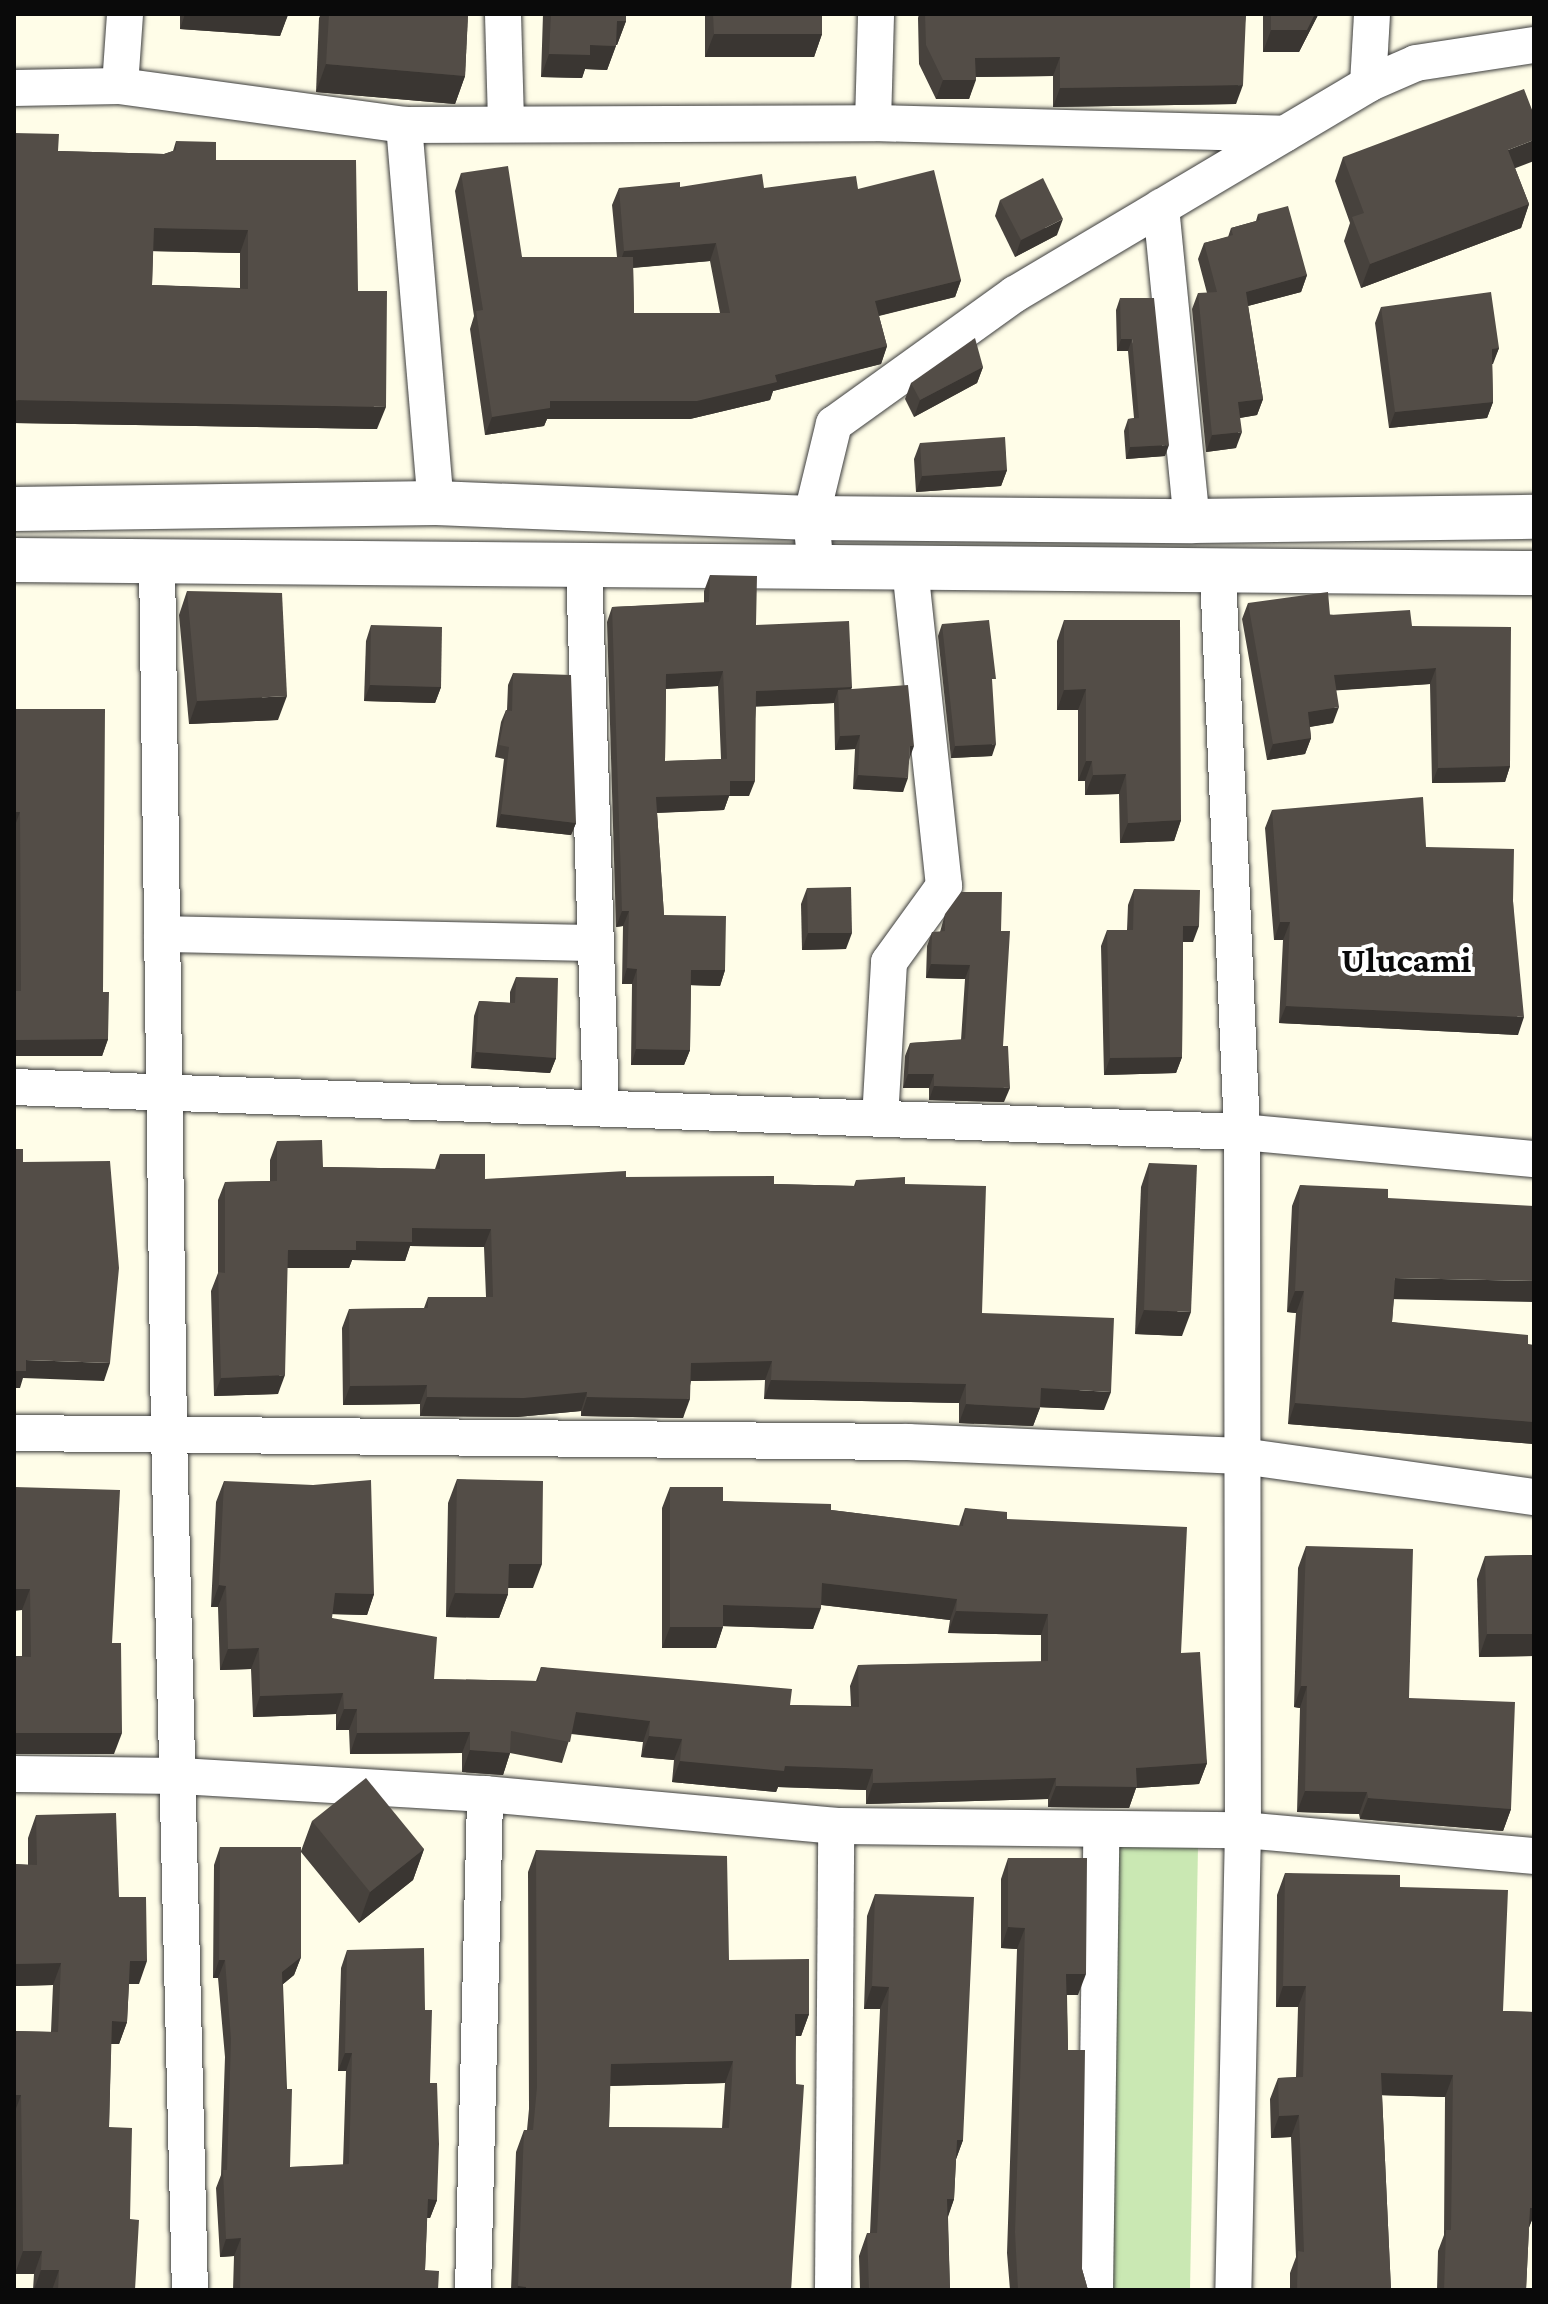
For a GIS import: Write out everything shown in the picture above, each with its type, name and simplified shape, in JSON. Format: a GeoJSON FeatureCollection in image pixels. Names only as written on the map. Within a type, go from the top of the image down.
{"type":"FeatureCollection","features":[{"type":"Feature","properties":{"kind":"street"},"geometry":{"type":"LineString","coordinates":[[120,86],[125,14]]}},
{"type":"Feature","properties":{"kind":"street"},"geometry":{"type":"LineString","coordinates":[[503,14],[506,122]]}},
{"type":"Feature","properties":{"kind":"street"},"geometry":{"type":"LineString","coordinates":[[873,123],[876,14]]}},
{"type":"Feature","properties":{"kind":"street"},"geometry":{"type":"LineString","coordinates":[[1368,84],[1372,14]]}},
{"type":"Feature","properties":{"kind":"street"},"geometry":{"type":"LineString","coordinates":[[816,568],[811,518],[834,424],[1015,294],[1368,84],[1416,63],[1534,45]]}},
{"type":"Feature","properties":{"kind":"street"},"geometry":{"type":"LineString","coordinates":[[14,88],[120,86],[404,125],[506,122],[873,123],[1285,134]]}},
{"type":"Feature","properties":{"kind":"street"},"geometry":{"type":"LineString","coordinates":[[404,125],[436,503]]}},
{"type":"Feature","properties":{"kind":"street"},"geometry":{"type":"LineString","coordinates":[[1161,207],[1192,521]]}},
{"type":"Feature","properties":{"kind":"street"},"geometry":{"type":"LineString","coordinates":[[14,509],[436,503],[811,518],[1192,521],[1534,517]]}},
{"type":"Feature","properties":{"kind":"street"},"geometry":{"type":"LineString","coordinates":[[14,560],[1218,573],[1534,573]]}},
{"type":"Feature","properties":{"kind":"street"},"geometry":{"type":"LineString","coordinates":[[157,561],[169,1433],[180,1776],[190,2290]]}},
{"type":"Feature","properties":{"kind":"street"},"geometry":{"type":"LineString","coordinates":[[584,566],[601,1108]]}},
{"type":"Feature","properties":{"kind":"street"},"geometry":{"type":"LineString","coordinates":[[880,1119],[889,962],[944,886],[910,570]]}},
{"type":"Feature","properties":{"kind":"street"},"geometry":{"type":"LineString","coordinates":[[1218,573],[1242,1132],[1243,1830],[1233,2290]]}},
{"type":"Feature","properties":{"kind":"street"},"geometry":{"type":"LineString","coordinates":[[162,934],[596,943]]}},
{"type":"Feature","properties":{"kind":"street"},"geometry":{"type":"LineString","coordinates":[[14,1087],[165,1090],[1242,1132],[1534,1159]]}},
{"type":"Feature","properties":{"kind":"street"},"geometry":{"type":"LineString","coordinates":[[14,1433],[908,1442],[1242,1456],[1534,1497]]}},
{"type":"Feature","properties":{"kind":"street"},"geometry":{"type":"LineString","coordinates":[[14,1774],[180,1776],[485,1794],[836,1826],[1101,1832],[1243,1830],[1534,1856]]}},
{"type":"Feature","properties":{"kind":"street"},"geometry":{"type":"LineString","coordinates":[[473,2290],[485,1794]]}},
{"type":"Feature","properties":{"kind":"street"},"geometry":{"type":"LineString","coordinates":[[833,2290],[836,1826]]}},
{"type":"Feature","properties":{"kind":"street"},"geometry":{"type":"LineString","coordinates":[[1095,2290],[1101,1832]]}},
{"type":"Feature","properties":{"kind":"green space"},"geometry":{"type":"Polygon","coordinates":[[[1198,1846],[1190,2290],[1109,2290],[1117,1847],[1198,1846]]]}},
{"type":"Feature","properties":{"kind":"building"},"geometry":{"type":"Polygon","coordinates":[[[329,14],[468,14],[465,76],[326,64],[329,14]]]}},
{"type":"Feature","properties":{"kind":"building"},"geometry":{"type":"Polygon","coordinates":[[[551,14],[626,14],[626,21],[617,21],[616,46],[590,45],[590,55],[549,54],[551,14]]]}},
{"type":"Feature","properties":{"kind":"building"},"geometry":{"type":"Polygon","coordinates":[[[713,14],[822,14],[822,34],[714,34],[713,14]]]}},
{"type":"Feature","properties":{"kind":"building"},"geometry":{"type":"Polygon","coordinates":[[[925,14],[1246,14],[1243,85],[1060,88],[1060,57],[975,58],[976,80],[943,80],[926,45],[925,14]]]}},
{"type":"Feature","properties":{"kind":"building"},"geometry":{"type":"Polygon","coordinates":[[[1271,14],[1315,14],[1307,30],[1271,30],[1271,14]]]}},
{"type":"Feature","properties":{"kind":"building"},"geometry":{"type":"Polygon","coordinates":[[[1524,89],[1534,115],[1534,140],[1508,150],[1529,204],[1370,264],[1352,217],[1364,213],[1343,157],[1524,89]]]}},
{"type":"Feature","properties":{"kind":"building"},"geometry":{"type":"Polygon","coordinates":[[[14,133],[59,134],[58,151],[164,154],[176,150],[176,141],[216,142],[216,160],[356,160],[358,291],[387,291],[386,407],[14,400],[14,133]],[[154,228],[152,285],[248,289],[248,230],[154,228]]]}},
{"type":"Feature","properties":{"kind":"building"},"geometry":{"type":"Polygon","coordinates":[[[508,166],[522,257],[633,257],[634,313],[730,313],[716,243],[624,251],[619,188],[680,182],[680,187],[762,174],[764,188],[856,176],[858,189],[934,170],[961,280],[875,301],[887,346],[775,375],[777,382],[697,401],[550,401],[550,408],[492,417],[476,311],[483,310],[461,173],[508,166]]]}},
{"type":"Feature","properties":{"kind":"building"},"geometry":{"type":"Polygon","coordinates":[[[1043,178],[1063,219],[1021,240],[1000,200],[1043,178]]]}},
{"type":"Feature","properties":{"kind":"building"},"geometry":{"type":"Polygon","coordinates":[[[1288,206],[1307,275],[1246,292],[1263,399],[1238,402],[1242,432],[1212,435],[1198,293],[1217,292],[1204,243],[1233,235],[1231,228],[1260,220],[1258,214],[1288,206]]]}},
{"type":"Feature","properties":{"kind":"building"},"geometry":{"type":"Polygon","coordinates":[[[1491,292],[1499,348],[1492,349],[1493,402],[1395,412],[1381,307],[1491,292]]]}},
{"type":"Feature","properties":{"kind":"building"},"geometry":{"type":"Polygon","coordinates":[[[1120,298],[1154,298],[1169,445],[1130,447],[1128,419],[1139,418],[1132,339],[1121,339],[1120,298]]]}},
{"type":"Feature","properties":{"kind":"building"},"geometry":{"type":"Polygon","coordinates":[[[975,338],[983,367],[920,400],[911,383],[975,338]]]}},
{"type":"Feature","properties":{"kind":"building"},"geometry":{"type":"Polygon","coordinates":[[[1005,437],[1007,470],[922,476],[920,443],[1005,437]]]}},
{"type":"Feature","properties":{"kind":"building"},"geometry":{"type":"Polygon","coordinates":[[[710,575],[757,576],[756,625],[849,621],[852,687],[756,691],[755,781],[730,781],[730,795],[656,797],[664,915],[726,916],[725,970],[691,970],[690,1050],[636,1049],[637,969],[627,968],[629,911],[622,911],[612,607],[709,602],[710,575]],[[723,671],[666,674],[665,761],[727,759],[723,671]]]}},
{"type":"Feature","properties":{"kind":"building"},"geometry":{"type":"Polygon","coordinates":[[[187,591],[282,593],[287,696],[197,701],[187,591]]]}},
{"type":"Feature","properties":{"kind":"building"},"geometry":{"type":"Polygon","coordinates":[[[1328,592],[1330,615],[1410,610],[1412,626],[1511,627],[1510,766],[1438,768],[1436,668],[1334,675],[1339,707],[1308,712],[1311,738],[1273,744],[1248,603],[1328,592]]]}},
{"type":"Feature","properties":{"kind":"building"},"geometry":{"type":"Polygon","coordinates":[[[989,620],[996,679],[992,679],[996,744],[955,746],[942,624],[989,620]]]}},
{"type":"Feature","properties":{"kind":"building"},"geometry":{"type":"Polygon","coordinates":[[[1064,620],[1180,620],[1181,820],[1128,823],[1126,774],[1093,775],[1092,761],[1086,761],[1086,689],[1064,690],[1064,620]]]}},
{"type":"Feature","properties":{"kind":"building"},"geometry":{"type":"Polygon","coordinates":[[[371,625],[442,627],[441,687],[370,685],[371,625]]]}},
{"type":"Feature","properties":{"kind":"building"},"geometry":{"type":"Polygon","coordinates":[[[513,673],[571,675],[576,823],[501,814],[509,747],[499,745],[506,710],[512,711],[513,673]]]}},
{"type":"Feature","properties":{"kind":"building"},"geometry":{"type":"Polygon","coordinates":[[[908,685],[914,746],[910,746],[908,778],[858,775],[860,735],[840,736],[838,690],[908,685]]]}},
{"type":"Feature","properties":{"kind":"building"},"geometry":{"type":"Polygon","coordinates":[[[14,709],[105,709],[103,992],[109,992],[108,1039],[14,1040],[14,991],[21,991],[20,812],[14,812],[14,709]]]}},
{"type":"Feature","properties":{"kind":"building"},"geometry":{"type":"Polygon","coordinates":[[[1423,797],[1426,847],[1514,849],[1513,901],[1524,1017],[1286,1006],[1290,922],[1280,922],[1272,810],[1423,797]]]}},
{"type":"Feature","properties":{"kind":"building"},"geometry":{"type":"Polygon","coordinates":[[[851,887],[852,933],[808,933],[807,888],[851,887]]]}},
{"type":"Feature","properties":{"kind":"building"},"geometry":{"type":"Polygon","coordinates":[[[1134,889],[1200,890],[1199,926],[1183,926],[1182,1057],[1110,1058],[1107,930],[1133,930],[1134,889]]]}},
{"type":"Feature","properties":{"kind":"building"},"geometry":{"type":"Polygon","coordinates":[[[961,892],[1002,892],[1001,931],[1010,931],[1003,1046],[1008,1046],[1010,1088],[934,1086],[934,1074],[908,1074],[910,1043],[965,1039],[970,965],[931,964],[932,932],[945,931],[945,914],[961,892]]]}},
{"type":"Feature","properties":{"kind":"building"},"geometry":{"type":"Polygon","coordinates":[[[516,977],[558,978],[556,1058],[476,1052],[479,1001],[515,1003],[516,977]]]}},
{"type":"Feature","properties":{"kind":"building"},"geometry":{"type":"Polygon","coordinates":[[[322,1140],[323,1167],[440,1169],[440,1154],[485,1154],[485,1179],[626,1171],[626,1177],[774,1176],[774,1184],[856,1186],[856,1180],[905,1177],[905,1184],[986,1186],[982,1313],[1114,1318],[1111,1392],[1041,1388],[1040,1408],[966,1404],[966,1384],[771,1380],[772,1361],[691,1363],[690,1399],[587,1397],[587,1392],[524,1398],[427,1397],[427,1385],[350,1386],[349,1309],[428,1308],[428,1297],[493,1297],[491,1229],[412,1228],[412,1242],[356,1241],[356,1250],[288,1250],[285,1375],[221,1378],[218,1272],[225,1273],[225,1182],[277,1181],[277,1141],[322,1140]]]}},
{"type":"Feature","properties":{"kind":"building"},"geometry":{"type":"Polygon","coordinates":[[[14,1149],[23,1149],[23,1162],[110,1161],[119,1268],[110,1363],[26,1360],[26,1371],[14,1371],[14,1149]]]}},
{"type":"Feature","properties":{"kind":"building"},"geometry":{"type":"Polygon","coordinates":[[[1149,1163],[1197,1165],[1191,1312],[1144,1310],[1149,1163]]]}},
{"type":"Feature","properties":{"kind":"building"},"geometry":{"type":"Polygon","coordinates":[[[1300,1185],[1388,1189],[1388,1198],[1534,1206],[1534,1281],[1395,1278],[1392,1322],[1528,1335],[1528,1345],[1534,1345],[1534,1422],[1295,1403],[1304,1291],[1295,1291],[1300,1185]]]}},
{"type":"Feature","properties":{"kind":"building"},"geometry":{"type":"Polygon","coordinates":[[[457,1479],[543,1481],[542,1564],[509,1564],[508,1594],[455,1593],[457,1479]]]}},
{"type":"Feature","properties":{"kind":"building"},"geometry":{"type":"Polygon","coordinates":[[[371,1480],[374,1594],[335,1593],[332,1618],[437,1637],[434,1679],[538,1681],[541,1667],[792,1689],[790,1705],[859,1707],[858,1665],[1048,1661],[1048,1614],[956,1611],[957,1599],[822,1583],[821,1608],[723,1605],[723,1627],[670,1627],[670,1487],[723,1487],[723,1501],[831,1504],[831,1510],[963,1526],[965,1508],[1007,1512],[1007,1519],[1187,1527],[1181,1653],[1200,1652],[1207,1763],[1136,1768],[1137,1787],[1056,1786],[1056,1778],[873,1783],[873,1769],[785,1766],[784,1771],[680,1761],[682,1739],[649,1736],[650,1721],[576,1712],[570,1742],[511,1731],[510,1753],[470,1750],[470,1732],[357,1733],[357,1709],[344,1709],[343,1693],[260,1696],[259,1648],[228,1649],[226,1586],[219,1585],[224,1481],[313,1485],[371,1480]]]}},
{"type":"Feature","properties":{"kind":"building"},"geometry":{"type":"Polygon","coordinates":[[[14,1487],[120,1490],[112,1643],[121,1643],[122,1733],[14,1733],[14,1656],[31,1657],[30,1589],[14,1589],[14,1487]]]}},
{"type":"Feature","properties":{"kind":"building"},"geometry":{"type":"Polygon","coordinates":[[[1306,1546],[1413,1549],[1409,1698],[1515,1702],[1511,1809],[1368,1798],[1367,1792],[1305,1791],[1307,1686],[1301,1686],[1306,1546]]]}},
{"type":"Feature","properties":{"kind":"building"},"geometry":{"type":"Polygon","coordinates":[[[1534,1555],[1534,1634],[1487,1634],[1485,1556],[1534,1555]]]}},
{"type":"Feature","properties":{"kind":"building"},"geometry":{"type":"Polygon","coordinates":[[[366,1778],[424,1849],[370,1892],[312,1821],[366,1778]]]}},
{"type":"Feature","properties":{"kind":"building"},"geometry":{"type":"Polygon","coordinates":[[[116,1813],[119,1897],[146,1897],[147,1961],[130,1961],[127,2022],[112,2021],[109,2127],[132,2128],[130,2219],[139,2220],[135,2290],[58,2290],[59,2270],[41,2270],[42,2251],[23,2251],[21,2095],[14,2095],[14,2031],[58,2032],[61,1963],[14,1964],[14,1864],[37,1865],[36,1815],[116,1813]]]}},
{"type":"Feature","properties":{"kind":"building"},"geometry":{"type":"Polygon","coordinates":[[[220,1847],[301,1847],[301,1957],[282,1972],[286,2089],[292,2089],[290,2167],[349,2164],[352,2053],[345,2053],[347,1950],[424,1948],[425,2010],[432,2010],[430,2083],[437,2083],[439,2144],[437,2200],[428,2199],[425,2270],[439,2271],[438,2290],[240,2290],[241,2238],[226,2239],[223,2170],[227,2170],[231,2039],[225,1960],[219,1960],[220,1847]]]}},
{"type":"Feature","properties":{"kind":"building"},"geometry":{"type":"Polygon","coordinates":[[[536,1850],[727,1856],[729,1960],[809,1959],[809,2014],[795,2014],[796,2084],[804,2085],[791,2290],[526,2290],[526,2287],[518,2286],[524,2130],[533,2130],[537,2087],[536,1850]],[[733,2061],[611,2064],[609,2127],[729,2128],[733,2061]]]}},
{"type":"Feature","properties":{"kind":"building"},"geometry":{"type":"Polygon","coordinates":[[[1008,1858],[1087,1858],[1086,1974],[1066,1974],[1068,2050],[1085,2050],[1082,2269],[1088,2290],[1018,2290],[1015,2232],[1025,1928],[1008,1927],[1008,1858]]]}},
{"type":"Feature","properties":{"kind":"building"},"geometry":{"type":"Polygon","coordinates":[[[1285,1873],[1400,1875],[1400,1887],[1508,1890],[1503,2011],[1534,2012],[1534,2208],[1530,2208],[1526,2290],[1444,2290],[1446,2230],[1451,2230],[1453,2075],[1381,2073],[1391,2290],[1297,2290],[1298,2251],[1304,2252],[1299,2115],[1279,2116],[1278,2078],[1303,2077],[1306,1986],[1283,1986],[1285,1873]]]}},
{"type":"Feature","properties":{"kind":"building"},"geometry":{"type":"Polygon","coordinates":[[[875,1894],[974,1897],[963,2140],[957,2140],[954,2199],[947,2199],[950,2290],[869,2290],[867,2233],[877,2233],[889,1987],[872,1986],[875,1894]]]}},
{"type":"Feature","properties":{"kind":"district","name":"Ulucami"},"geometry":{"type":"Point","coordinates":[1406,961]}}]}
